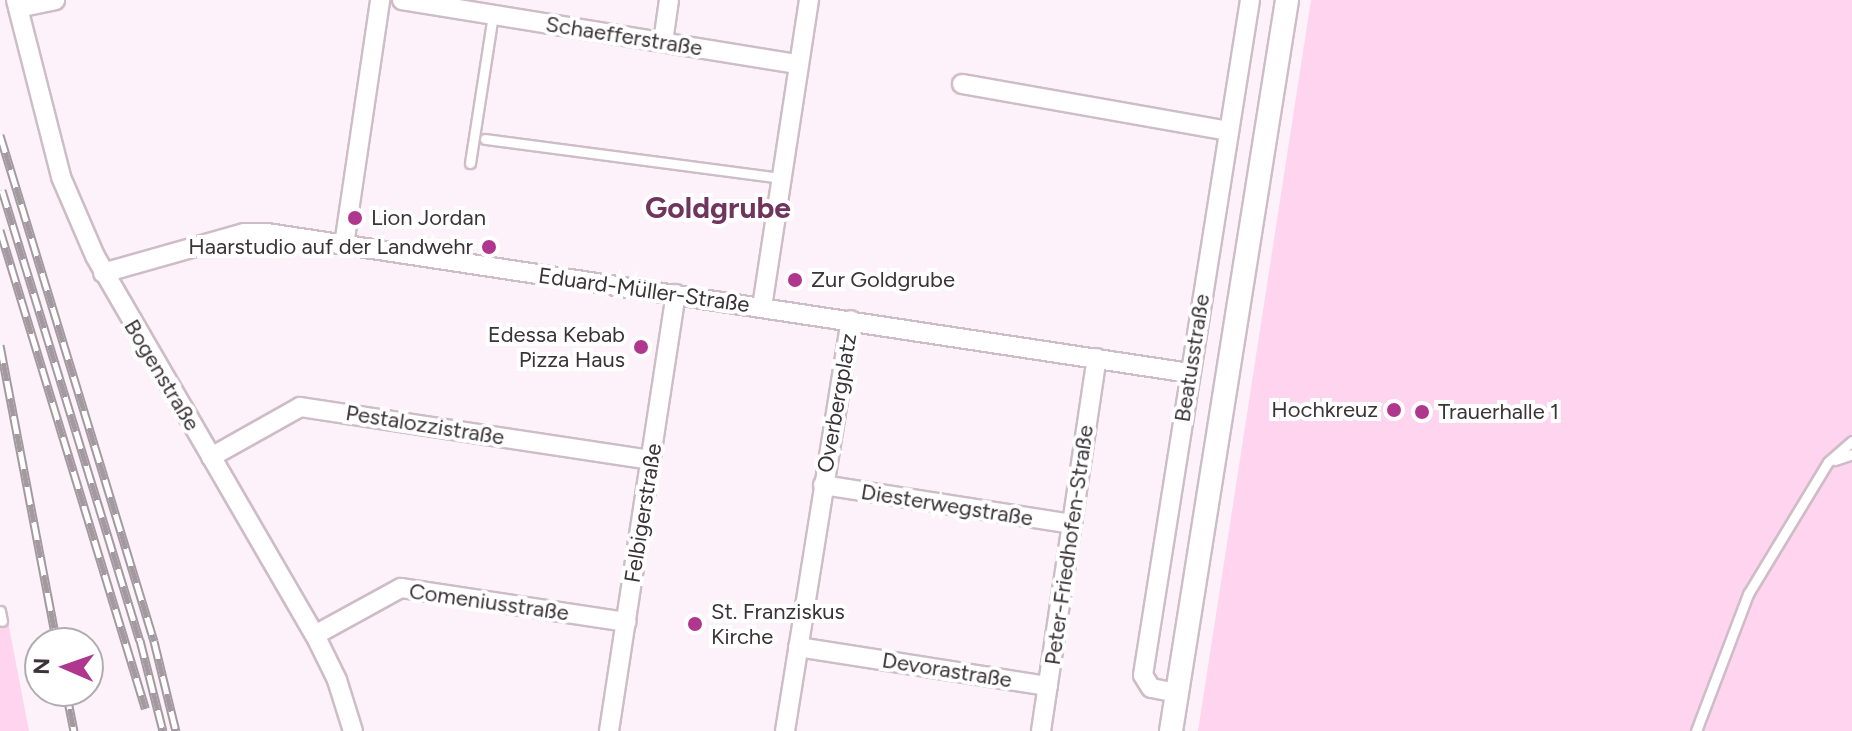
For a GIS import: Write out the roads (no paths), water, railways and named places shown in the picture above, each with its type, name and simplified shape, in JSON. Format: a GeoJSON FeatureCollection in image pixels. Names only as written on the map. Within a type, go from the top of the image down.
{"type":"FeatureCollection","features":[{"type":"Feature","properties":{"kind":"street"},"geometry":{"type":"LineString","coordinates":[[17,4],[55,0]]}},
{"type":"Feature","properties":{"kind":"street"},"geometry":{"type":"LineString","coordinates":[[344,245],[380,0]]}},
{"type":"Feature","properties":{"kind":"street","name":"Schaefferstraße"},"geometry":{"type":"LineString","coordinates":[[402,0],[493,15],[517,9],[663,42],[799,64]]}},
{"type":"Feature","properties":{"kind":"street"},"geometry":{"type":"LineString","coordinates":[[663,42],[669,0]]}},
{"type":"Feature","properties":{"kind":"street"},"geometry":{"type":"LineString","coordinates":[[762,307],[809,0]]}},
{"type":"Feature","properties":{"kind":"street","name":"Beatusstraße"},"geometry":{"type":"LineString","coordinates":[[1177,693],[1151,688],[1143,675],[1250,0]]}},
{"type":"Feature","properties":{"kind":"street","name":"Beatusstraße"},"geometry":{"type":"LineString","coordinates":[[1171,731],[1287,0]]}},
{"type":"Feature","properties":{"kind":"street","name":"Bogenstraße"},"geometry":{"type":"LineString","coordinates":[[17,4],[61,177],[103,273],[315,635],[337,680],[353,731]]}},
{"type":"Feature","properties":{"kind":"street"},"geometry":{"type":"LineString","coordinates":[[962,84],[1229,131]]}},
{"type":"Feature","properties":{"kind":"street","name":"Eduard-Müller-Straße"},"geometry":{"type":"LineString","coordinates":[[103,273],[244,233],[267,233],[1189,373]]}},
{"type":"Feature","properties":{"kind":"street","name":"Felbigerstraße"},"geometry":{"type":"LineString","coordinates":[[609,731],[676,294]]}},
{"type":"Feature","properties":{"kind":"street","name":"Overbergplatz"},"geometry":{"type":"LineString","coordinates":[[785,731],[851,320]]}},
{"type":"Feature","properties":{"kind":"street","name":"Peter-Friedhofen-Straße"},"geometry":{"type":"LineString","coordinates":[[1041,731],[1097,358]]}},
{"type":"Feature","properties":{"kind":"street","name":"Pestalozzistraße"},"geometry":{"type":"LineString","coordinates":[[211,457],[300,407],[651,460]]}},
{"type":"Feature","properties":{"kind":"street","name":"Diesterwegstraße"},"geometry":{"type":"LineString","coordinates":[[823,485],[1072,524]]}},
{"type":"Feature","properties":{"kind":"street","name":"Comeniusstraße"},"geometry":{"type":"LineString","coordinates":[[315,635],[401,588],[626,622]]}},
{"type":"Feature","properties":{"kind":"street","name":"Devorastraße"},"geometry":{"type":"LineString","coordinates":[[798,647],[1048,686]]}},
{"type":"Feature","properties":{"kind":"lane"},"geometry":{"type":"LineString","coordinates":[[470,163],[493,15]]}},
{"type":"Feature","properties":{"kind":"lane"},"geometry":{"type":"LineString","coordinates":[[485,139],[781,178]]}},
{"type":"Feature","properties":{"kind":"lane"},"geometry":{"type":"LineString","coordinates":[[1696,731],[1748,594],[1828,462],[1852,441]]}},
{"type":"Feature","properties":{"kind":"lane"},"geometry":{"type":"LineString","coordinates":[[1828,462],[1852,454]]}},
{"type":"Feature","properties":{"kind":"railway"},"geometry":{"type":"LineString","coordinates":[[0,135],[154,641],[176,731]]}},
{"type":"Feature","properties":{"kind":"railway"},"geometry":{"type":"LineString","coordinates":[[2,190],[140,640],[163,731]]}},
{"type":"Feature","properties":{"kind":"railway"},"geometry":{"type":"LineString","coordinates":[[0,230],[145,708]]}},
{"type":"Feature","properties":{"kind":"railway"},"geometry":{"type":"LineString","coordinates":[[0,345],[54,627]]}},
{"type":"Feature","properties":{"kind":"railway"},"geometry":{"type":"LineString","coordinates":[[69,707],[74,731]]}},
{"type":"Feature","properties":{"kind":"place","name":"Lion Jordan"},"geometry":{"type":"Point","coordinates":[355,218]}},
{"type":"Feature","properties":{"kind":"place","name":"Haarstudio auf der Landwehr"},"geometry":{"type":"Point","coordinates":[489,247]}},
{"type":"Feature","properties":{"kind":"place","name":"Zur Goldgrube"},"geometry":{"type":"Point","coordinates":[795,280]}},
{"type":"Feature","properties":{"kind":"place","name":"Edessa Kebab Pizza Haus"},"geometry":{"type":"Point","coordinates":[641,347]}},
{"type":"Feature","properties":{"kind":"place","name":"Hochkreuz"},"geometry":{"type":"Point","coordinates":[1394,410]}},
{"type":"Feature","properties":{"kind":"place","name":"Trauerhalle 1"},"geometry":{"type":"Point","coordinates":[1422,412]}},
{"type":"Feature","properties":{"kind":"place","name":"St. Franziskus Kirche"},"geometry":{"type":"Point","coordinates":[695,624]}},
{"type":"Feature","properties":{"kind":"district","name":"Goldgrube"},"geometry":{"type":"Point","coordinates":[718,208]}}]}
